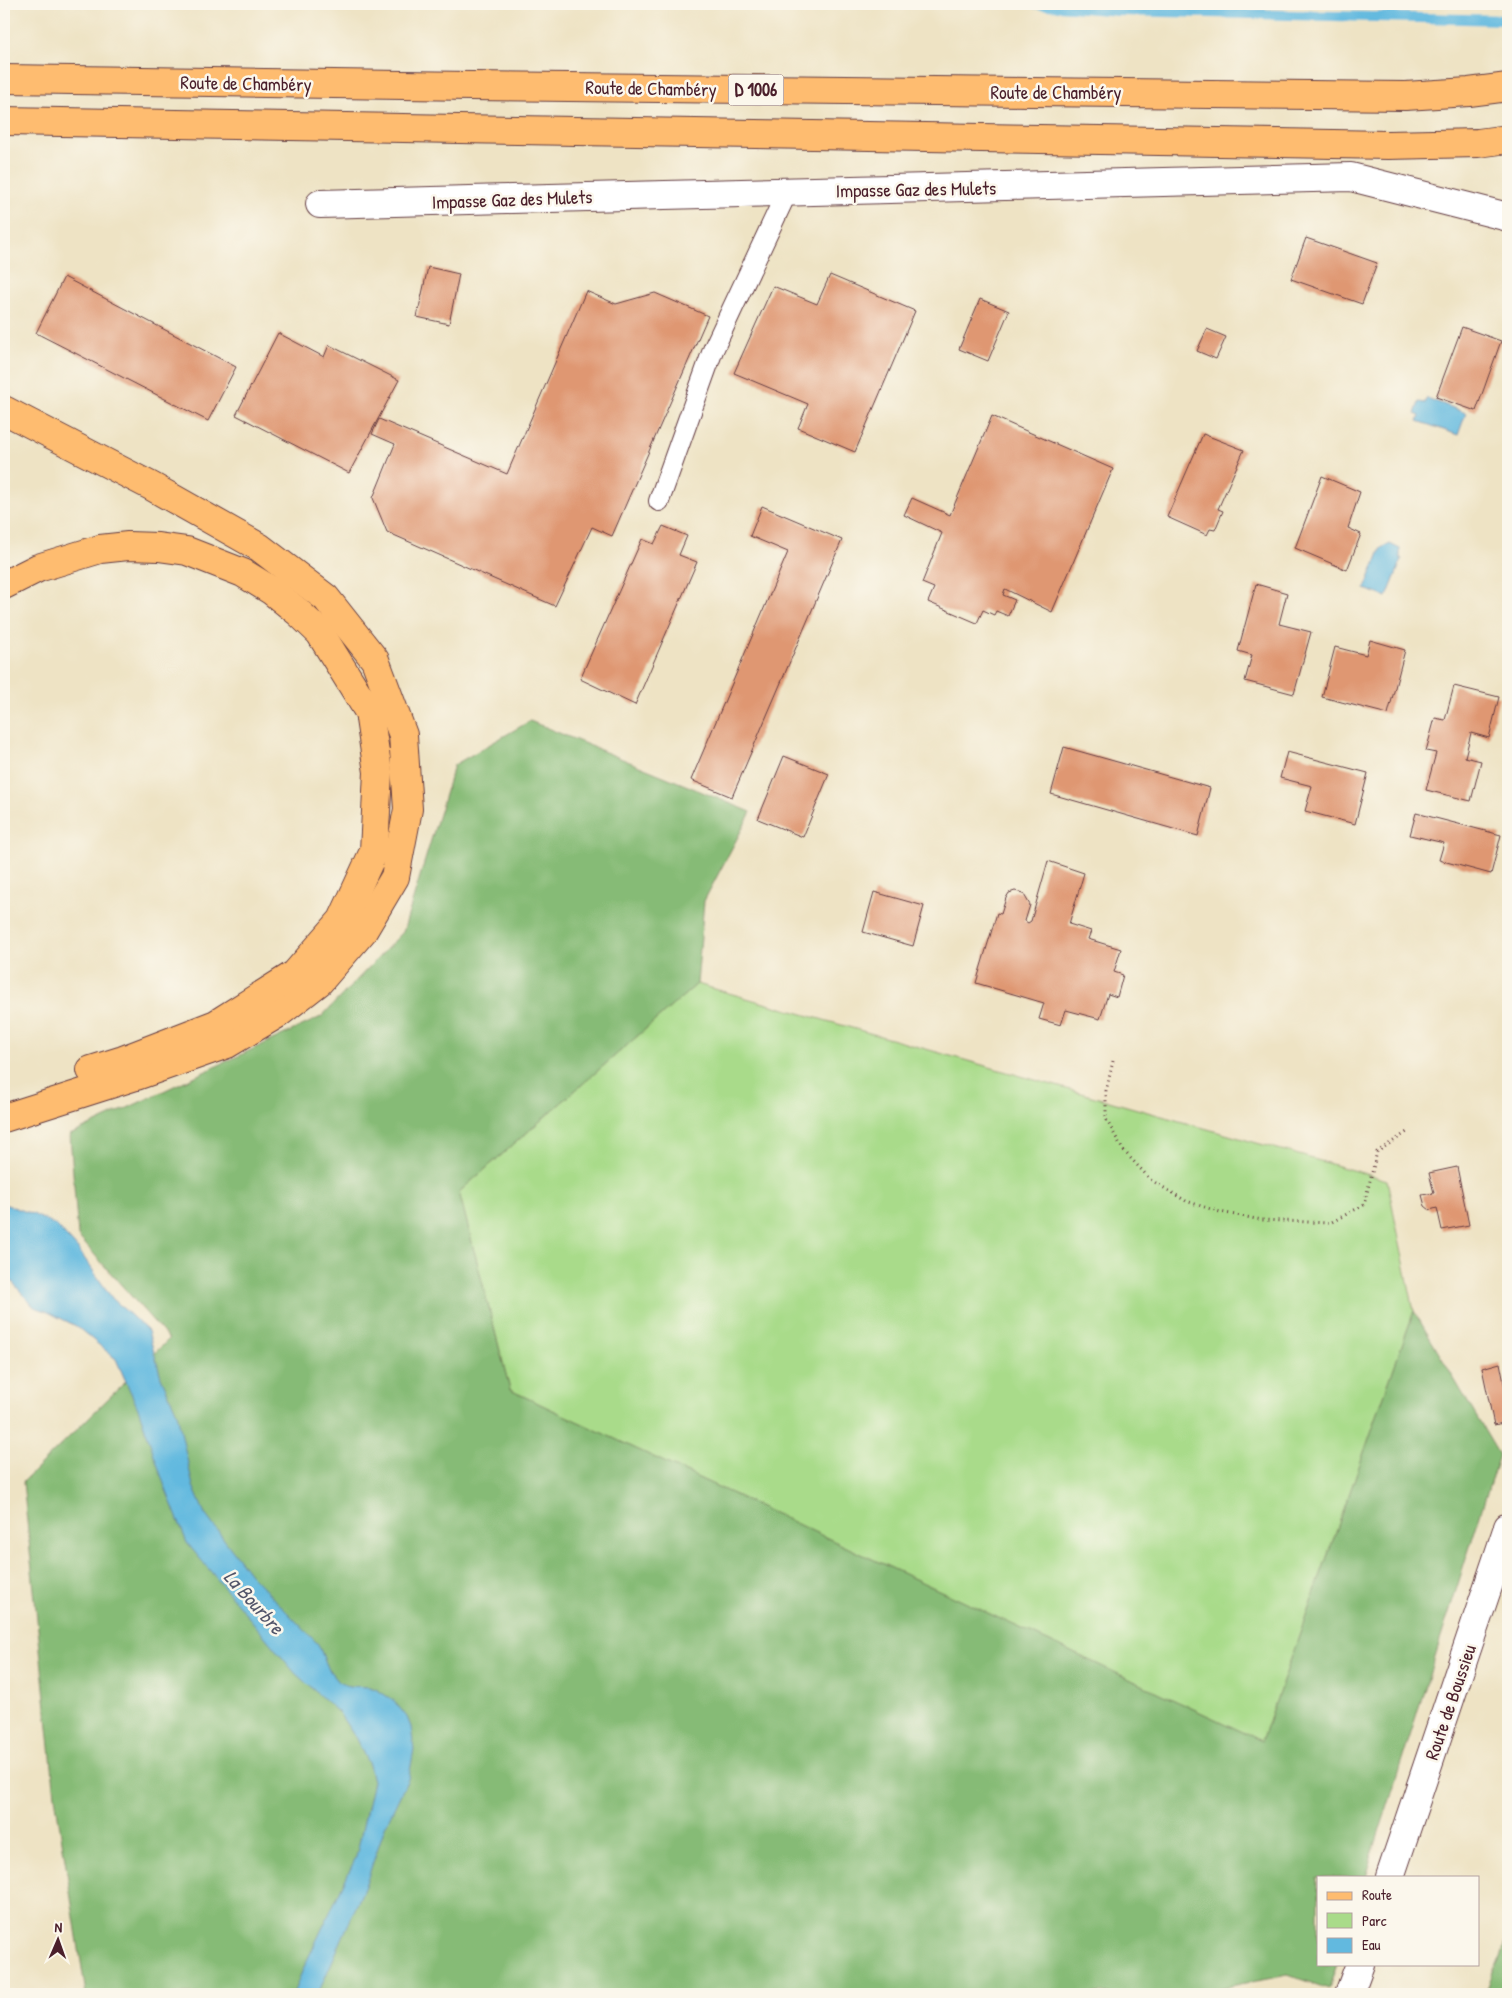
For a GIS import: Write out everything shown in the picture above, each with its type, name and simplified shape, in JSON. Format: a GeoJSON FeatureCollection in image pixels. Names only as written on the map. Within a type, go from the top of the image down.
{"type":"FeatureCollection","features":[{"type":"Feature","properties":{"kind":"main road","name":"Route de Chambéry"},"geometry":{"type":"LineString","coordinates":[[4,79],[1405,96],[1469,92],[1508,87]]}},
{"type":"Feature","properties":{"kind":"main road","name":"D 1006"},"geometry":{"type":"LineString","coordinates":[[4,121],[1388,145],[1478,143],[1508,139]]}},
{"type":"Feature","properties":{"kind":"main road"},"geometry":{"type":"LineString","coordinates":[[4,410],[151,486],[259,547],[326,598],[375,660],[404,735],[408,809],[395,876],[363,930],[319,982],[279,1014],[227,1044],[136,1076],[6,1110]]}},
{"type":"Feature","properties":{"kind":"main road"},"geometry":{"type":"LineString","coordinates":[[4,585],[38,568],[63,560],[100,550],[128,546],[158,547],[187,551],[243,573],[272,591],[320,633],[369,712],[378,772],[374,851],[342,920],[294,974],[216,1024],[123,1060],[6,1110]]}},
{"type":"Feature","properties":{"kind":"street","name":"Impasse Gaz des Mulets"},"geometry":{"type":"LineString","coordinates":[[320,204],[1351,178],[1508,217]]}},
{"type":"Feature","properties":{"kind":"street","name":"Route de Boussieu"},"geometry":{"type":"LineString","coordinates":[[1390,1876],[1508,1527]]}},
{"type":"Feature","properties":{"kind":"street"},"geometry":{"type":"LineString","coordinates":[[1350,1994],[1359,1966]]}},
{"type":"Feature","properties":{"kind":"lane"},"geometry":{"type":"LineString","coordinates":[[659,501],[713,350],[787,192]]}},
{"type":"Feature","properties":{"kind":"path"},"geometry":{"type":"LineString","coordinates":[[1113,1061],[1106,1091],[1106,1119],[1123,1150],[1151,1180],[1186,1201],[1220,1212],[1262,1220],[1330,1223],[1364,1205],[1377,1152],[1408,1132]]}},
{"type":"Feature","properties":{"kind":"green space"},"geometry":{"type":"Polygon","coordinates":[[[530,721],[751,812],[704,901],[697,984],[459,1192],[510,1390],[1262,1741],[1414,1311],[1499,1455],[1365,1876],[1317,1876],[1317,1966],[1336,1966],[1329,1989],[1288,1975],[1189,1994],[86,1994],[55,1796],[23,1482],[169,1339],[78,1236],[70,1135],[321,1017],[403,932],[454,765],[530,721]]]}},
{"type":"Feature","properties":{"kind":"green space"},"geometry":{"type":"Polygon","coordinates":[[[697,984],[1387,1180],[1414,1311],[1262,1741],[510,1390],[459,1192],[697,984]]]}},
{"type":"Feature","properties":{"kind":"green space"},"geometry":{"type":"Polygon","coordinates":[[[1508,1936],[1508,1994],[1485,1994],[1508,1936]]]}},
{"type":"Feature","properties":{"kind":"water"},"geometry":{"type":"Polygon","coordinates":[[[1427,398],[1466,413],[1458,435],[1418,421],[1420,416],[1415,414],[1419,402],[1425,403],[1427,398]]]}},
{"type":"Feature","properties":{"kind":"water"},"geometry":{"type":"Polygon","coordinates":[[[1390,544],[1400,549],[1400,558],[1402,559],[1387,597],[1365,589],[1381,548],[1390,544]]]}},
{"type":"Feature","properties":{"kind":"water","name":"La Bourbre"},"geometry":{"type":"Polygon","coordinates":[[[4,1204],[33,1214],[57,1226],[78,1249],[112,1298],[148,1331],[161,1377],[177,1413],[193,1486],[205,1514],[250,1574],[318,1644],[329,1670],[340,1683],[376,1689],[394,1701],[407,1717],[411,1727],[414,1749],[409,1777],[385,1827],[365,1886],[318,1994],[293,1994],[356,1857],[373,1781],[369,1765],[355,1737],[339,1713],[295,1673],[187,1543],[165,1487],[139,1411],[116,1359],[76,1326],[34,1307],[7,1276],[4,1275],[4,1204]]]}},
{"type":"Feature","properties":{"kind":"building"},"geometry":{"type":"Polygon","coordinates":[[[1306,238],[1377,263],[1362,304],[1291,279],[1306,238]]]}},
{"type":"Feature","properties":{"kind":"building"},"geometry":{"type":"Polygon","coordinates":[[[428,267],[459,274],[449,324],[417,317],[428,267]]]}},
{"type":"Feature","properties":{"kind":"building"},"geometry":{"type":"Polygon","coordinates":[[[830,275],[915,311],[855,452],[798,428],[808,404],[734,373],[773,286],[817,304],[830,275]]]}},
{"type":"Feature","properties":{"kind":"building"},"geometry":{"type":"Polygon","coordinates":[[[64,277],[236,367],[208,421],[36,333],[64,277]]]}},
{"type":"Feature","properties":{"kind":"building"},"geometry":{"type":"Polygon","coordinates":[[[586,291],[616,304],[655,293],[708,316],[612,536],[592,527],[555,606],[387,532],[373,498],[395,444],[372,434],[379,419],[507,474],[586,291]]]}},
{"type":"Feature","properties":{"kind":"building"},"geometry":{"type":"Polygon","coordinates":[[[980,299],[1009,311],[988,361],[959,349],[980,299]]]}},
{"type":"Feature","properties":{"kind":"building"},"geometry":{"type":"Polygon","coordinates":[[[1462,327],[1501,341],[1476,411],[1436,397],[1462,327]]]}},
{"type":"Feature","properties":{"kind":"building"},"geometry":{"type":"Polygon","coordinates":[[[1207,329],[1226,337],[1216,359],[1197,351],[1207,329]]]}},
{"type":"Feature","properties":{"kind":"building"},"geometry":{"type":"Polygon","coordinates":[[[278,333],[324,357],[329,345],[399,380],[349,473],[236,415],[278,333]]]}},
{"type":"Feature","properties":{"kind":"building"},"geometry":{"type":"Polygon","coordinates":[[[992,416],[1113,469],[1052,612],[1005,589],[1003,595],[1015,600],[1008,616],[996,611],[994,615],[983,610],[977,623],[928,602],[934,588],[922,583],[942,533],[904,515],[912,498],[950,515],[992,416]]]}},
{"type":"Feature","properties":{"kind":"building"},"geometry":{"type":"Polygon","coordinates":[[[1203,434],[1244,450],[1218,509],[1223,511],[1215,530],[1210,529],[1207,535],[1167,517],[1203,434]]]}},
{"type":"Feature","properties":{"kind":"building"},"geometry":{"type":"Polygon","coordinates":[[[1322,476],[1360,492],[1348,528],[1361,534],[1347,570],[1295,548],[1322,476]]]}},
{"type":"Feature","properties":{"kind":"building"},"geometry":{"type":"Polygon","coordinates":[[[762,506],[842,540],[732,797],[691,780],[788,552],[750,536],[762,506]]]}},
{"type":"Feature","properties":{"kind":"building"},"geometry":{"type":"Polygon","coordinates":[[[663,526],[687,536],[679,555],[697,562],[635,705],[580,679],[642,539],[654,544],[663,526]]]}},
{"type":"Feature","properties":{"kind":"building"},"geometry":{"type":"Polygon","coordinates":[[[1256,584],[1287,593],[1279,624],[1311,632],[1294,694],[1245,681],[1252,655],[1238,651],[1256,584]]]}},
{"type":"Feature","properties":{"kind":"building"},"geometry":{"type":"Polygon","coordinates":[[[1370,640],[1405,650],[1388,714],[1322,697],[1335,647],[1366,655],[1370,640]]]}},
{"type":"Feature","properties":{"kind":"building"},"geometry":{"type":"Polygon","coordinates":[[[1454,686],[1499,697],[1489,738],[1471,733],[1465,757],[1481,761],[1471,801],[1426,790],[1436,753],[1426,751],[1435,718],[1445,720],[1454,686]]]}},
{"type":"Feature","properties":{"kind":"building"},"geometry":{"type":"Polygon","coordinates":[[[1064,747],[1210,788],[1198,836],[1051,794],[1064,747]]]}},
{"type":"Feature","properties":{"kind":"building"},"geometry":{"type":"Polygon","coordinates":[[[1287,752],[1368,773],[1355,824],[1305,811],[1312,786],[1280,778],[1287,752]]]}},
{"type":"Feature","properties":{"kind":"building"},"geometry":{"type":"Polygon","coordinates":[[[784,756],[829,774],[803,837],[758,819],[784,756]]]}},
{"type":"Feature","properties":{"kind":"building"},"geometry":{"type":"Polygon","coordinates":[[[1416,813],[1501,835],[1491,874],[1439,860],[1444,843],[1410,835],[1416,813]]]}},
{"type":"Feature","properties":{"kind":"building"},"geometry":{"type":"Polygon","coordinates":[[[1048,861],[1084,873],[1069,924],[1091,931],[1088,939],[1121,949],[1114,972],[1123,975],[1117,997],[1108,994],[1100,1019],[1066,1010],[1061,1025],[1039,1019],[1044,1003],[976,983],[997,913],[1001,914],[1009,893],[1015,891],[1023,893],[1030,905],[1025,921],[1028,923],[1031,921],[1048,861]]]}},
{"type":"Feature","properties":{"kind":"building"},"geometry":{"type":"Polygon","coordinates":[[[874,892],[924,906],[913,946],[863,932],[874,892]]]}},
{"type":"Feature","properties":{"kind":"building"},"geometry":{"type":"Polygon","coordinates":[[[1457,1167],[1469,1225],[1442,1230],[1437,1208],[1430,1210],[1425,1206],[1422,1195],[1434,1193],[1429,1173],[1457,1167]]]}},
{"type":"Feature","properties":{"kind":"building"},"geometry":{"type":"Polygon","coordinates":[[[1500,1363],[1508,1403],[1508,1422],[1494,1425],[1482,1368],[1500,1363]]]}},
{"type":"Feature","properties":{"kind":"waterway"},"geometry":{"type":"LineString","coordinates":[[1036,4],[1119,11],[1508,20]]}}]}
